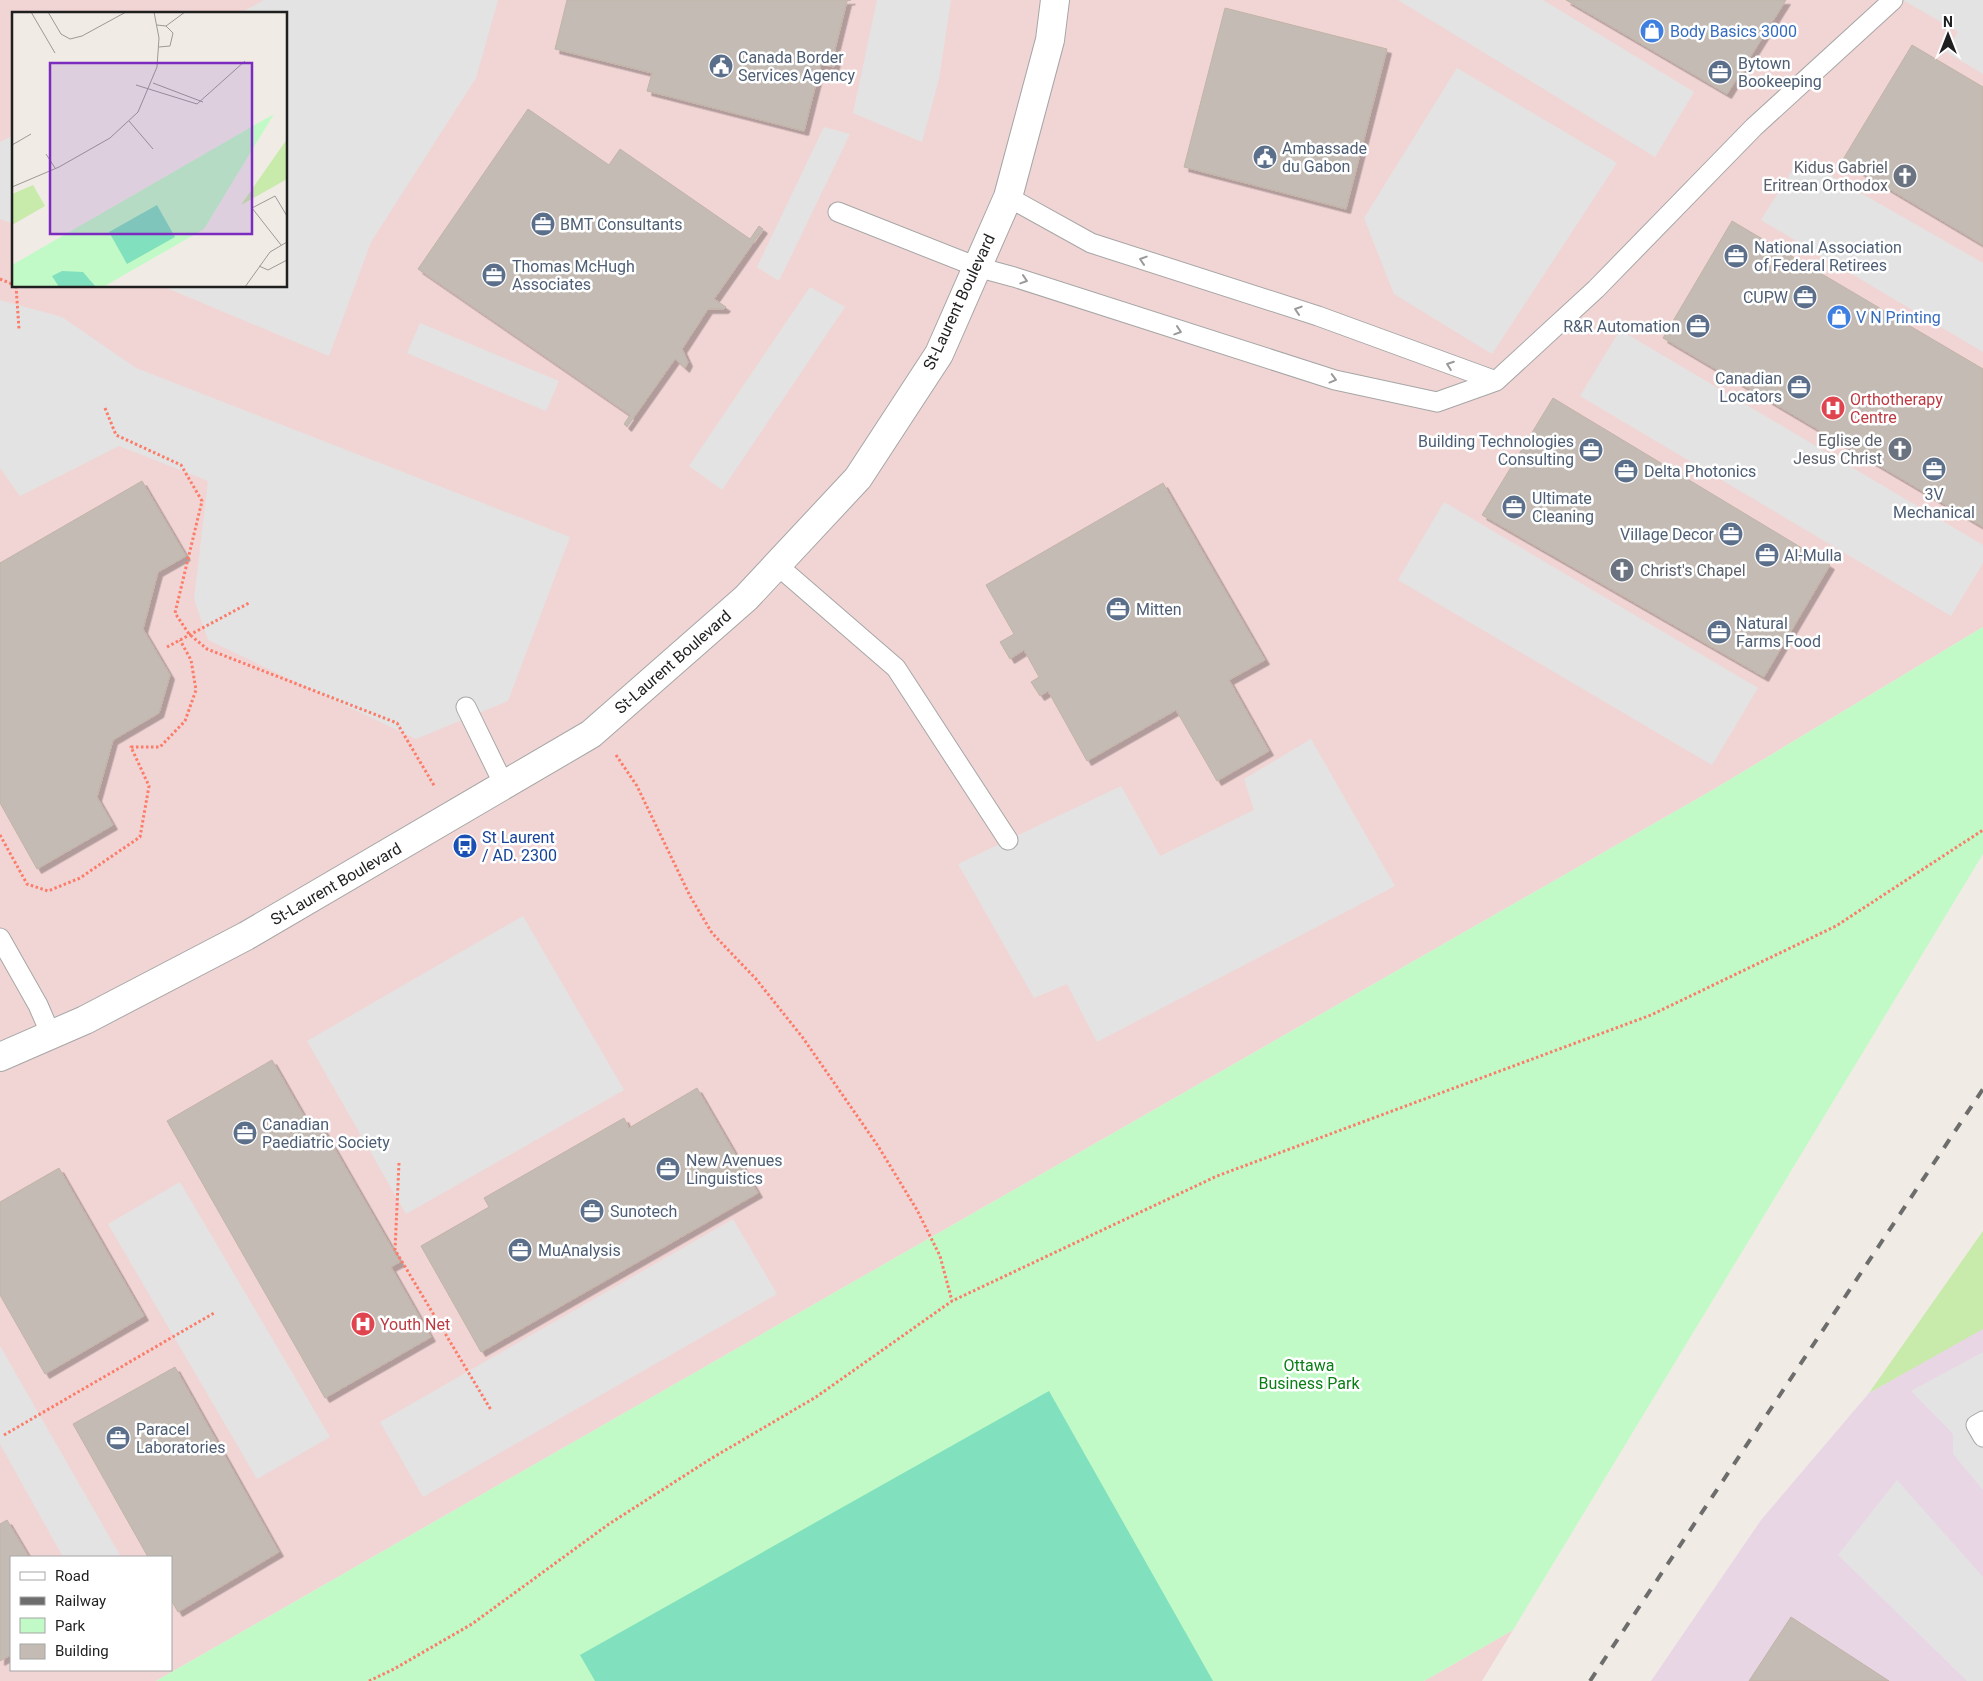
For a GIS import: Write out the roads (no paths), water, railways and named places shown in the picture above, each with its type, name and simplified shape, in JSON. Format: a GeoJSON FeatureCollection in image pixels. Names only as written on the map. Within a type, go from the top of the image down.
{"type":"FeatureCollection","features":[{"type":"Feature","properties":{"kind":"street","name":"St-Laurent Boulevard"},"geometry":{"type":"LineString","coordinates":[[0,1057],[85,1020],[246,936],[595,730],[746,598],[858,478],[939,354],[1008,197],[1050,40],[1055,0]]}},
{"type":"Feature","properties":{"kind":"lane"},"geometry":{"type":"LineString","coordinates":[[838,212],[977,267],[1014,277],[1335,380],[1437,402],[1496,381],[1596,289],[1754,127],[1893,0]]}},
{"type":"Feature","properties":{"kind":"lane"},"geometry":{"type":"LineString","coordinates":[[1008,197],[1091,244],[1318,316],[1496,381]]}},
{"type":"Feature","properties":{"kind":"lane"},"geometry":{"type":"LineString","coordinates":[[776,565],[896,668],[1008,840]]}},
{"type":"Feature","properties":{"kind":"lane"},"geometry":{"type":"LineString","coordinates":[[466,707],[504,785]]}},
{"type":"Feature","properties":{"kind":"lane"},"geometry":{"type":"LineString","coordinates":[[0,938],[38,1005],[51,1035]]}},
{"type":"Feature","properties":{"kind":"lane"},"geometry":{"type":"LineString","coordinates":[[1983,1421],[1976,1425],[1983,1437]]}},
{"type":"Feature","properties":{"kind":"railway"},"geometry":{"type":"LineString","coordinates":[[1590,1681],[1983,1089]]}},
{"type":"Feature","properties":{"kind":"place","name":"Body Basics 3000"},"geometry":{"type":"Point","coordinates":[1652,31]}},
{"type":"Feature","properties":{"kind":"place","name":"Canada Border Services Agency"},"geometry":{"type":"Point","coordinates":[721,66]}},
{"type":"Feature","properties":{"kind":"place","name":"Bytown Bookeeping"},"geometry":{"type":"Point","coordinates":[1720,72]}},
{"type":"Feature","properties":{"kind":"place","name":"Ambassade du Gabon"},"geometry":{"type":"Point","coordinates":[1265,157]}},
{"type":"Feature","properties":{"kind":"place","name":"Kidus Gabriel Eritrean Orthodox"},"geometry":{"type":"Point","coordinates":[1905,176]}},
{"type":"Feature","properties":{"kind":"place","name":"BMT Consultants"},"geometry":{"type":"Point","coordinates":[543,224]}},
{"type":"Feature","properties":{"kind":"place","name":"National Association of Federal Retirees"},"geometry":{"type":"Point","coordinates":[1736,256]}},
{"type":"Feature","properties":{"kind":"place","name":"Thomas McHugh Associates"},"geometry":{"type":"Point","coordinates":[494,275]}},
{"type":"Feature","properties":{"kind":"place","name":"CUPW"},"geometry":{"type":"Point","coordinates":[1805,297]}},
{"type":"Feature","properties":{"kind":"place","name":"V N Printing"},"geometry":{"type":"Point","coordinates":[1839,317]}},
{"type":"Feature","properties":{"kind":"place","name":"R&R Automation"},"geometry":{"type":"Point","coordinates":[1698,326]}},
{"type":"Feature","properties":{"kind":"place","name":"Canadian Locators"},"geometry":{"type":"Point","coordinates":[1799,387]}},
{"type":"Feature","properties":{"kind":"place","name":"Orthotherapy Centre"},"geometry":{"type":"Point","coordinates":[1833,408]}},
{"type":"Feature","properties":{"kind":"place","name":"Eglise de Jesus Christ"},"geometry":{"type":"Point","coordinates":[1900,449]}},
{"type":"Feature","properties":{"kind":"place","name":"Building Technologies Consulting"},"geometry":{"type":"Point","coordinates":[1591,450]}},
{"type":"Feature","properties":{"kind":"place","name":"3V Mechanical"},"geometry":{"type":"Point","coordinates":[1934,469]}},
{"type":"Feature","properties":{"kind":"place","name":"Delta Photonics"},"geometry":{"type":"Point","coordinates":[1626,471]}},
{"type":"Feature","properties":{"kind":"place","name":"Ultimate Cleaning"},"geometry":{"type":"Point","coordinates":[1514,507]}},
{"type":"Feature","properties":{"kind":"place","name":"Village Decor"},"geometry":{"type":"Point","coordinates":[1731,534]}},
{"type":"Feature","properties":{"kind":"place","name":"Al-Mulla"},"geometry":{"type":"Point","coordinates":[1767,555]}},
{"type":"Feature","properties":{"kind":"place","name":"Christ's Chapel"},"geometry":{"type":"Point","coordinates":[1622,570]}},
{"type":"Feature","properties":{"kind":"place","name":"Mitten"},"geometry":{"type":"Point","coordinates":[1118,609]}},
{"type":"Feature","properties":{"kind":"place","name":"Natural Farms Food"},"geometry":{"type":"Point","coordinates":[1719,632]}},
{"type":"Feature","properties":{"kind":"place","name":"St Laurent / AD. 2300"},"geometry":{"type":"Point","coordinates":[465,846]}},
{"type":"Feature","properties":{"kind":"place","name":"Canadian Paediatric Society"},"geometry":{"type":"Point","coordinates":[245,1133]}},
{"type":"Feature","properties":{"kind":"place","name":"New Avenues Linguistics"},"geometry":{"type":"Point","coordinates":[668,1169]}},
{"type":"Feature","properties":{"kind":"place","name":"Sunotech"},"geometry":{"type":"Point","coordinates":[592,1211]}},
{"type":"Feature","properties":{"kind":"place","name":"MuAnalysis"},"geometry":{"type":"Point","coordinates":[520,1250]}},
{"type":"Feature","properties":{"kind":"place","name":"Youth Net"},"geometry":{"type":"Point","coordinates":[363,1324]}},
{"type":"Feature","properties":{"kind":"place","name":"Paracel Laboratories"},"geometry":{"type":"Point","coordinates":[118,1438]}},
{"type":"Feature","properties":{"kind":"park label","name":"Ottawa Business Park"},"geometry":{"type":"Point","coordinates":[1309,1374]}}]}
